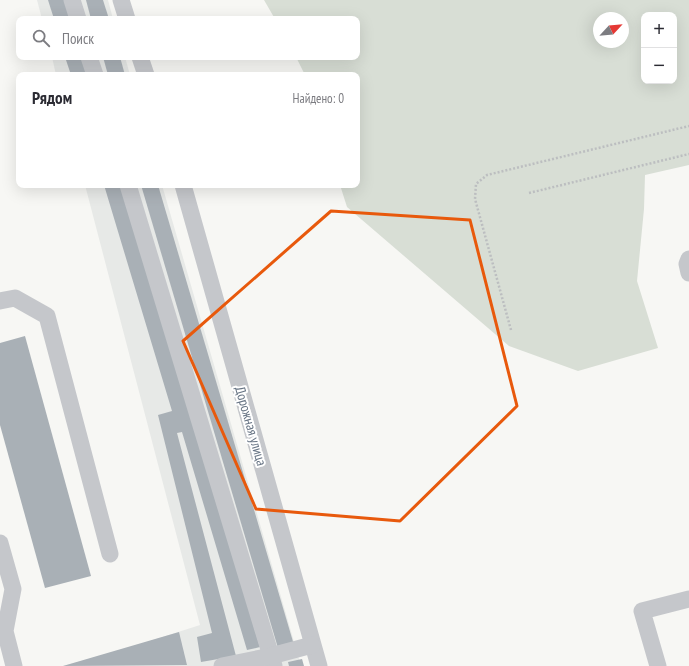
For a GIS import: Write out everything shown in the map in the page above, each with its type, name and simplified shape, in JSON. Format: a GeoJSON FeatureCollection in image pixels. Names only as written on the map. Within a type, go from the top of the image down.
{"type":"FeatureCollection","features":[{"type":"Feature","properties":{"kind":"street"},"geometry":{"type":"LineString","coordinates":[[72,0],[77,16]]}},
{"type":"Feature","properties":{"kind":"street"},"geometry":{"type":"LineString","coordinates":[[121,0],[126,16]]}},
{"type":"Feature","properties":{"kind":"street"},"geometry":{"type":"LineString","coordinates":[[90,60],[94,72]]}},
{"type":"Feature","properties":{"kind":"street"},"geometry":{"type":"LineString","coordinates":[[141,60],[145,72]]}},
{"type":"Feature","properties":{"kind":"street"},"geometry":{"type":"LineString","coordinates":[[129,188],[273,661]]}},
{"type":"Feature","properties":{"kind":"street","name":"Дорожная улица"},"geometry":{"type":"LineString","coordinates":[[184,188],[319,666]]}},
{"type":"Feature","properties":{"kind":"street"},"geometry":{"type":"LineString","coordinates":[[689,259],[686,264],[689,273]]}},
{"type":"Feature","properties":{"kind":"street"},"geometry":{"type":"LineString","coordinates":[[0,301],[15,298],[47,316],[110,554]]}},
{"type":"Feature","properties":{"kind":"street"},"geometry":{"type":"LineString","coordinates":[[0,542],[13,589],[5,630],[14,666]]}},
{"type":"Feature","properties":{"kind":"street"},"geometry":{"type":"LineString","coordinates":[[658,666],[642,612],[689,599]]}},
{"type":"Feature","properties":{"kind":"street"},"geometry":{"type":"LineString","coordinates":[[222,666],[273,661],[312,645]]}},
{"type":"Feature","properties":{"kind":"path"},"geometry":{"type":"LineString","coordinates":[[511,330],[475,199],[476,184],[487,175],[689,126]]}},
{"type":"Feature","properties":{"kind":"path"},"geometry":{"type":"LineString","coordinates":[[529,193],[689,154]]}},
{"type":"Feature","properties":{"kind":"highlighted area"},"geometry":{"type":"Polygon","coordinates":[[[331,211],[470,220],[517,406],[400,521],[256,509],[183,341],[331,211]]]}},
{"type":"Feature","properties":{"kind":"shaded area"},"geometry":{"type":"Polygon","coordinates":[[[37,0],[108,0],[112,16],[41,16],[37,0]]]}},
{"type":"Feature","properties":{"kind":"shaded area"},"geometry":{"type":"Polygon","coordinates":[[[264,0],[689,0],[689,165],[645,175],[644,209],[637,281],[658,348],[578,371],[509,346],[347,207],[341,188],[360,188],[360,72],[304,72],[298,60],[360,60],[360,16],[273,16],[264,0]]]}},
{"type":"Feature","properties":{"kind":"shaded area"},"geometry":{"type":"Polygon","coordinates":[[[53,60],[126,60],[129,72],[55,72],[53,60]]]}},
{"type":"Feature","properties":{"kind":"shaded area"},"geometry":{"type":"Polygon","coordinates":[[[86,188],[163,188],[301,666],[63,666],[122,650],[200,625],[86,188]]]}},
{"type":"Feature","properties":{"kind":"building"},"geometry":{"type":"Polygon","coordinates":[[[48,0],[67,0],[72,16],[53,16],[48,0]]]}},
{"type":"Feature","properties":{"kind":"building"},"geometry":{"type":"Polygon","coordinates":[[[86,0],[103,0],[108,16],[90,16],[86,0]]]}},
{"type":"Feature","properties":{"kind":"building"},"geometry":{"type":"Polygon","coordinates":[[[66,60],[85,60],[89,72],[70,72],[66,60]]]}},
{"type":"Feature","properties":{"kind":"building"},"geometry":{"type":"Polygon","coordinates":[[[104,60],[121,60],[124,72],[107,72],[104,60]]]}},
{"type":"Feature","properties":{"kind":"building"},"geometry":{"type":"Polygon","coordinates":[[[105,188],[123,188],[260,647],[247,650],[182,432],[177,433],[236,656],[201,662],[197,637],[212,633],[158,415],[172,411],[105,188]]]}},
{"type":"Feature","properties":{"kind":"building"},"geometry":{"type":"Polygon","coordinates":[[[142,188],[159,188],[294,645],[278,648],[142,188]]]}},
{"type":"Feature","properties":{"kind":"building"},"geometry":{"type":"Polygon","coordinates":[[[25,336],[91,576],[45,588],[0,425],[0,343],[25,336]]]}},
{"type":"Feature","properties":{"kind":"building"},"geometry":{"type":"Polygon","coordinates":[[[179,632],[187,665],[63,666],[179,632]]]}},
{"type":"Feature","properties":{"kind":"building"},"geometry":{"type":"Polygon","coordinates":[[[302,659],[304,666],[289,666],[288,662],[302,659]]]}}]}
